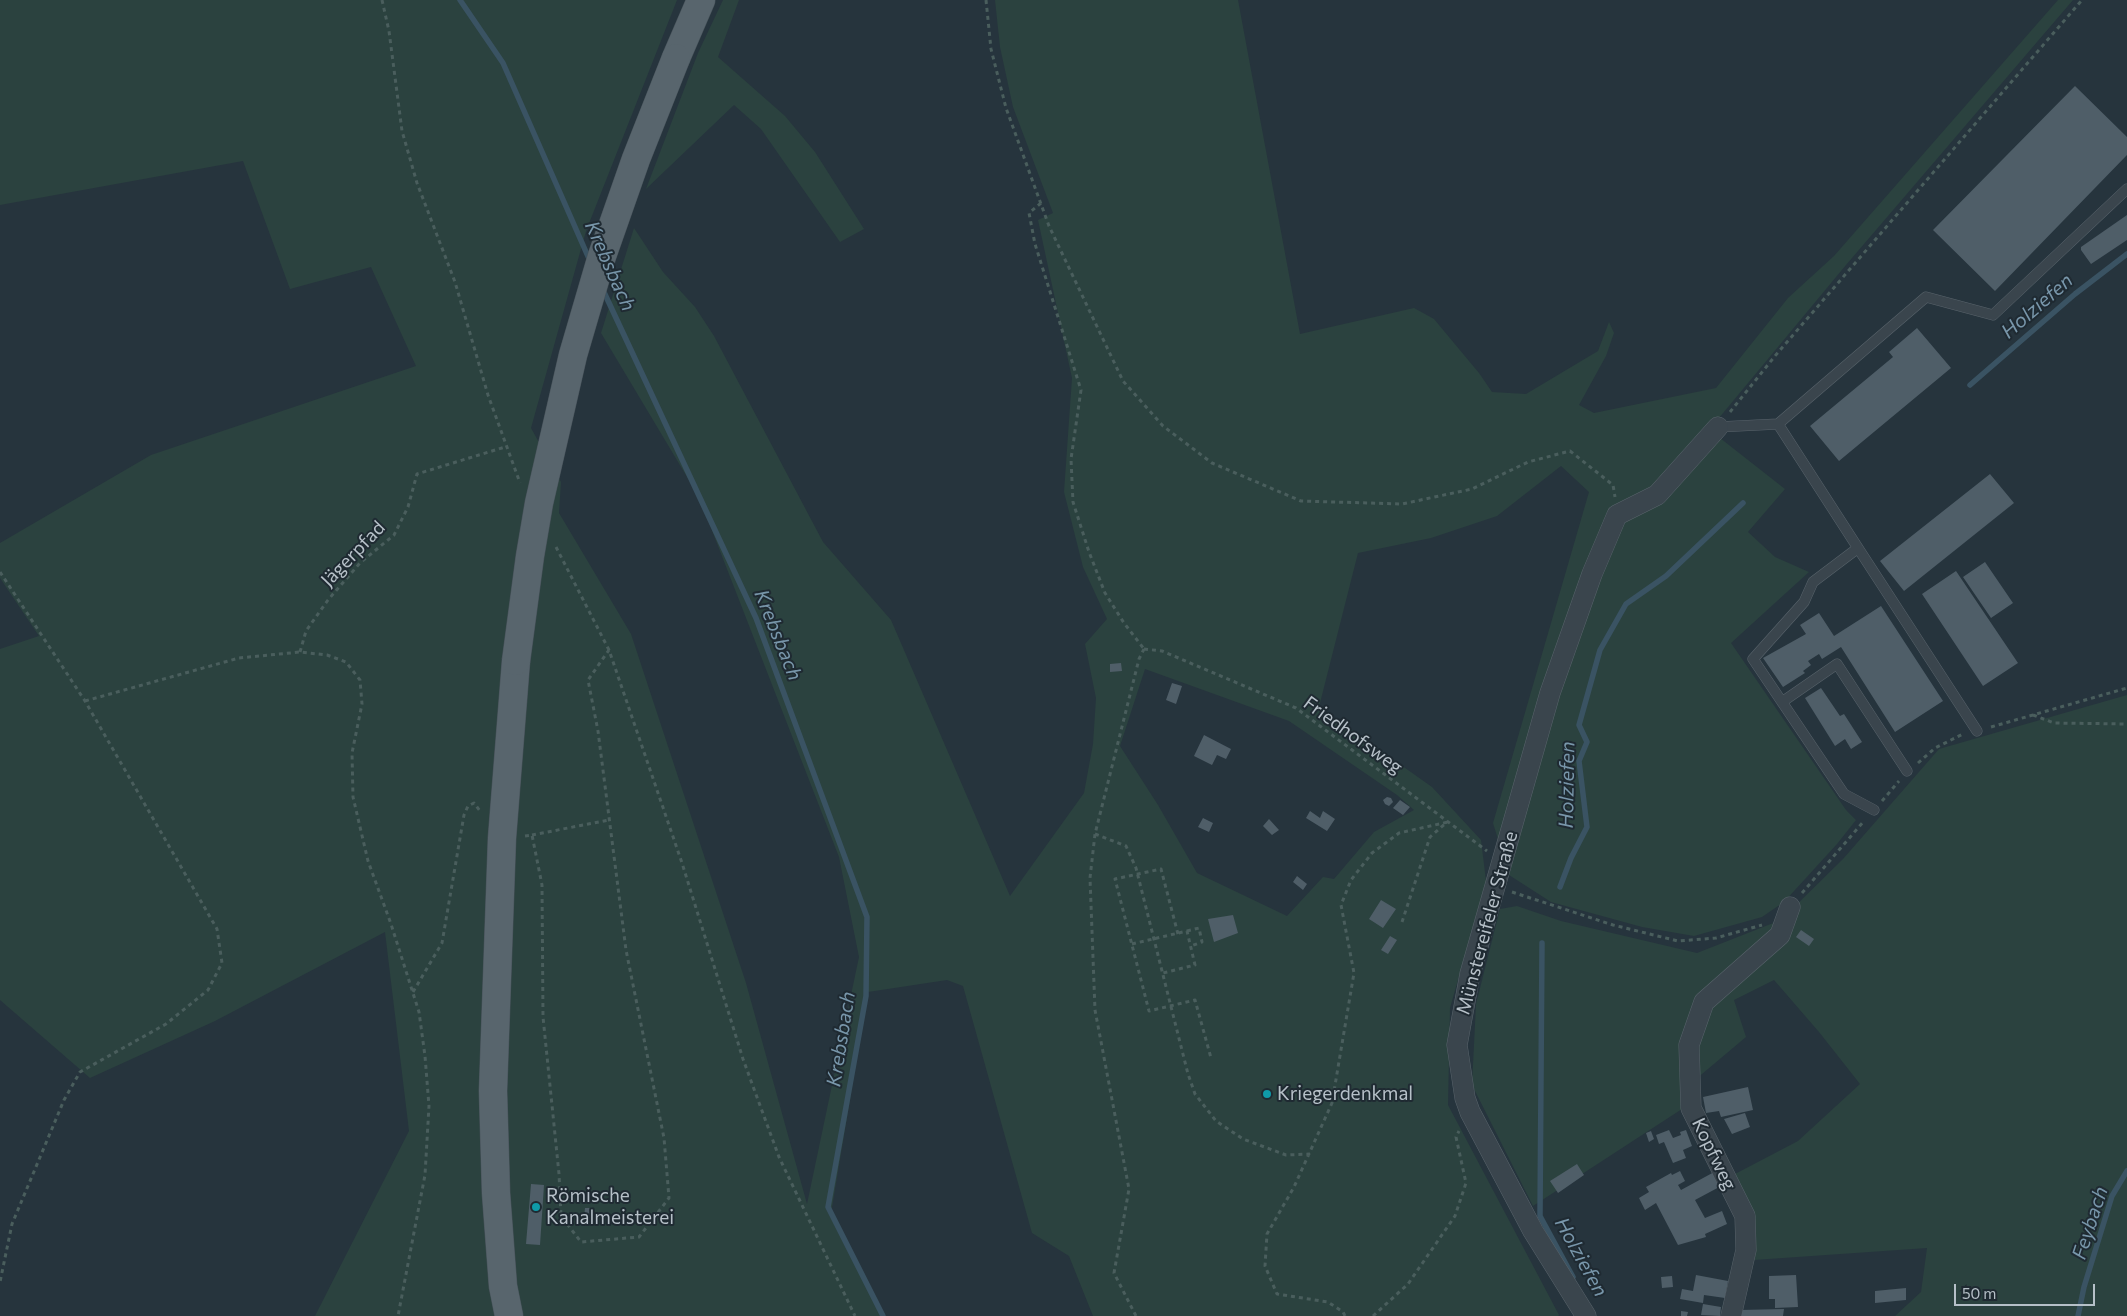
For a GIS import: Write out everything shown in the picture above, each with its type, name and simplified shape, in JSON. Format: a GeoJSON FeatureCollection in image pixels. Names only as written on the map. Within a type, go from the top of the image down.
{"type":"FeatureCollection","features":[{"type":"Feature","properties":{"kind":"main road"},"geometry":{"type":"LineString","coordinates":[[508,1316],[503,1286],[493,1140],[495,1027],[502,838],[516,661],[530,556],[540,503],[574,355],[602,256],[636,159],[701,0]]}},
{"type":"Feature","properties":{"kind":"street"},"geometry":{"type":"LineString","coordinates":[[1617,514],[1657,494],[1718,427]]}},
{"type":"Feature","properties":{"kind":"street","name":"Münstereifeler Straße"},"geometry":{"type":"LineString","coordinates":[[1586,1316],[1533,1232],[1470,1112],[1465,1098],[1457,1045],[1470,974],[1550,693],[1592,574],[1617,514]]}},
{"type":"Feature","properties":{"kind":"street","name":"Kopfweg"},"geometry":{"type":"LineString","coordinates":[[1731,1316],[1746,1250],[1745,1216],[1691,1108],[1689,1045],[1704,1002],[1780,935],[1790,907]]}},
{"type":"Feature","properties":{"kind":"lane"},"geometry":{"type":"LineString","coordinates":[[1718,427],[1778,424],[1926,297],[1993,315],[2127,189]]}},
{"type":"Feature","properties":{"kind":"lane"},"geometry":{"type":"LineString","coordinates":[[1778,424],[1977,730]]}},
{"type":"Feature","properties":{"kind":"lane"},"geometry":{"type":"LineString","coordinates":[[1858,548],[1813,582],[1804,602],[1753,659],[1844,794],[1874,810]]}},
{"type":"Feature","properties":{"kind":"lane"},"geometry":{"type":"LineString","coordinates":[[1782,702],[1837,664],[1907,771]]}},
{"type":"Feature","properties":{"kind":"path"},"geometry":{"type":"LineString","coordinates":[[382,0],[389,31],[405,139],[417,183],[455,282],[488,395],[522,488]]}},
{"type":"Feature","properties":{"kind":"path"},"geometry":{"type":"LineString","coordinates":[[986,0],[991,49],[1006,108],[1049,226],[1123,381],[1163,426],[1212,463],[1301,501],[1402,504],[1472,489],[1528,462],[1570,452],[1613,485],[1617,514]]}},
{"type":"Feature","properties":{"kind":"path"},"geometry":{"type":"LineString","coordinates":[[1718,427],[1782,348],[2082,0]]}},
{"type":"Feature","properties":{"kind":"path"},"geometry":{"type":"LineString","coordinates":[[1041,203],[1029,213],[1035,244],[1081,390],[1071,459],[1073,502],[1105,593],[1124,623],[1144,649],[1139,659],[1095,834],[1090,878],[1095,1010],[1129,1189],[1114,1273],[1136,1316]]}},
{"type":"Feature","properties":{"kind":"path","name":"Jägerpfad"},"geometry":{"type":"LineString","coordinates":[[300,652],[306,631],[328,600],[360,563],[394,535],[408,507],[417,474],[506,446]]}},
{"type":"Feature","properties":{"kind":"path"},"geometry":{"type":"LineString","coordinates":[[552,540],[609,650],[682,863],[743,1059],[772,1139],[783,1166],[855,1316]]}},
{"type":"Feature","properties":{"kind":"path"},"geometry":{"type":"LineString","coordinates":[[0,572],[85,701],[217,929],[222,963],[208,990],[166,1024],[80,1072],[64,1100],[12,1224],[0,1282]]}},
{"type":"Feature","properties":{"kind":"path","name":"Friedhofsweg"},"geometry":{"type":"LineString","coordinates":[[1144,649],[1162,651],[1296,708],[1502,862]]}},
{"type":"Feature","properties":{"kind":"path"},"geometry":{"type":"LineString","coordinates":[[532,835],[542,885],[543,1017],[559,1174],[561,1216],[581,1242],[639,1236],[668,1198],[668,1189],[664,1138],[626,950],[598,731],[588,680],[609,650]]}},
{"type":"Feature","properties":{"kind":"path"},"geometry":{"type":"LineString","coordinates":[[85,701],[239,658],[300,652],[327,656],[346,662],[360,680],[362,704],[352,753],[352,797],[368,861],[391,924],[419,1012],[429,1106],[425,1175],[398,1316]]}},
{"type":"Feature","properties":{"kind":"path"},"geometry":{"type":"LineString","coordinates":[[1494,886],[1549,906],[1613,925],[1678,941],[1716,938],[1764,924],[1790,907],[1907,771],[1935,748],[1958,736],[1977,730],[2127,688]]}},
{"type":"Feature","properties":{"kind":"path"},"geometry":{"type":"LineString","coordinates":[[2032,715],[2054,723],[2127,724]]}},
{"type":"Feature","properties":{"kind":"path"},"geometry":{"type":"LineString","coordinates":[[413,992],[442,943],[464,815],[468,806],[474,802],[478,806],[484,825],[491,835],[502,838],[532,835],[608,820]]}},
{"type":"Feature","properties":{"kind":"path"},"geometry":{"type":"LineString","coordinates":[[1402,922],[1430,837],[1448,822]]}},
{"type":"Feature","properties":{"kind":"path"},"geometry":{"type":"LineString","coordinates":[[1345,1316],[1343,1312],[1328,1302],[1276,1294],[1265,1266],[1267,1234],[1294,1187],[1332,1103],[1354,973],[1341,906],[1351,880],[1372,853],[1400,834],[1448,822]]}},
{"type":"Feature","properties":{"kind":"path"},"geometry":{"type":"LineString","coordinates":[[1095,834],[1126,846],[1138,874],[1188,1074],[1196,1094],[1216,1121],[1243,1139],[1286,1155],[1310,1154]]}},
{"type":"Feature","properties":{"kind":"path"},"geometry":{"type":"LineString","coordinates":[[1178,934],[1161,868],[1115,879],[1150,1011],[1195,1000],[1210,1058]]}},
{"type":"Feature","properties":{"kind":"path"},"geometry":{"type":"LineString","coordinates":[[1132,944],[1199,928],[1202,942],[1191,946]]}},
{"type":"Feature","properties":{"kind":"path"},"geometry":{"type":"LineString","coordinates":[[1162,974],[1195,964],[1187,932]]}},
{"type":"Feature","properties":{"kind":"path"},"geometry":{"type":"LineString","coordinates":[[1373,1316],[1408,1284],[1455,1216],[1466,1184],[1456,1137],[1470,1112]]}},
{"type":"Feature","properties":{"kind":"green space"},"geometry":{"type":"Polygon","coordinates":[[[0,0],[677,0],[586,231],[531,428],[561,482],[559,513],[631,634],[746,983],[807,1204],[859,957],[839,857],[699,497],[601,333],[634,228],[663,272],[695,307],[714,336],[823,542],[891,620],[1010,896],[1084,793],[1093,744],[1096,698],[1085,644],[1107,619],[1083,567],[1064,492],[1072,378],[1038,220],[1053,213],[1013,107],[1000,47],[995,0],[1238,0],[1300,334],[1414,308],[1434,319],[1479,373],[1492,392],[1526,394],[1598,351],[1609,322],[1614,333],[1606,356],[1579,405],[1594,413],[1716,388],[1788,298],[1834,256],[2058,0],[2073,0],[1846,265],[1704,436],[1720,438],[1785,489],[1748,532],[1775,557],[1809,572],[1731,643],[1846,810],[1856,820],[1837,844],[1784,902],[1762,917],[1694,936],[1642,927],[1551,902],[1509,875],[1493,823],[1589,492],[1561,466],[1497,516],[1431,538],[1358,553],[1319,707],[1432,787],[1481,840],[1486,881],[1450,1008],[1448,1105],[1558,1316],[1093,1316],[1069,1256],[1032,1233],[963,986],[947,980],[868,992],[831,1213],[885,1316],[315,1316],[409,1131],[385,932],[215,1021],[90,1078],[0,1000],[0,649],[39,636],[0,578],[0,543],[151,455],[416,366],[371,267],[290,289],[243,161],[0,205],[0,0]],[[1145,669],[1120,746],[1158,805],[1197,873],[1287,916],[1323,877],[1334,879],[1374,832],[1414,810],[1397,795],[1289,721],[1145,669]]]}},
{"type":"Feature","properties":{"kind":"green space"},"geometry":{"type":"Polygon","coordinates":[[[723,0],[739,0],[718,57],[785,116],[815,152],[864,229],[840,242],[761,129],[734,105],[646,189],[698,53],[723,0]]]}},
{"type":"Feature","properties":{"kind":"green space"},"geometry":{"type":"Polygon","coordinates":[[[2127,695],[2127,1316],[1895,1316],[1921,1292],[1927,1248],[1754,1260],[1755,1223],[1735,1174],[1798,1141],[1860,1084],[1819,1032],[1774,980],[1734,1000],[1746,1037],[1683,1090],[1682,1109],[1533,1206],[1472,1085],[1476,1004],[1500,909],[1517,906],[1561,921],[1697,953],[1781,920],[1843,859],[1939,749],[2127,695]]]}},
{"type":"Feature","properties":{"kind":"building"},"geometry":{"type":"Polygon","coordinates":[[[2075,86],[2127,137],[2127,155],[1995,291],[1933,230],[2075,86]]]}},
{"type":"Feature","properties":{"kind":"building"},"geometry":{"type":"Polygon","coordinates":[[[2127,215],[2127,240],[2091,264],[2081,250],[2081,247],[2127,215]]]}},
{"type":"Feature","properties":{"kind":"building"},"geometry":{"type":"Polygon","coordinates":[[[1917,328],[1951,368],[1839,461],[1810,426],[1893,357],[1889,352],[1917,328]]]}},
{"type":"Feature","properties":{"kind":"building"},"geometry":{"type":"Polygon","coordinates":[[[1990,474],[2014,503],[1904,591],[1880,561],[1990,474]]]}},
{"type":"Feature","properties":{"kind":"building"},"geometry":{"type":"Polygon","coordinates":[[[1985,562],[2013,603],[1991,618],[1963,577],[1985,562]]]}},
{"type":"Feature","properties":{"kind":"building"},"geometry":{"type":"Polygon","coordinates":[[[1956,571],[2018,663],[1983,686],[1922,594],[1956,571]]]}},
{"type":"Feature","properties":{"kind":"building"},"geometry":{"type":"Polygon","coordinates":[[[1881,606],[1943,701],[1895,732],[1841,647],[1822,659],[1819,654],[1808,661],[1811,665],[1803,671],[1805,673],[1783,687],[1763,658],[1806,634],[1800,625],[1819,613],[1834,636],[1881,606]]]}},
{"type":"Feature","properties":{"kind":"building"},"geometry":{"type":"Polygon","coordinates":[[[1121,663],[1122,671],[1110,672],[1110,664],[1121,663]]]}},
{"type":"Feature","properties":{"kind":"building"},"geometry":{"type":"Polygon","coordinates":[[[1172,683],[1182,686],[1176,704],[1166,700],[1172,683]]]}},
{"type":"Feature","properties":{"kind":"building"},"geometry":{"type":"Polygon","coordinates":[[[1821,688],[1840,716],[1844,714],[1862,742],[1851,749],[1845,739],[1835,746],[1805,698],[1821,688]]]}},
{"type":"Feature","properties":{"kind":"building"},"geometry":{"type":"Polygon","coordinates":[[[1204,735],[1231,749],[1226,759],[1217,755],[1212,765],[1194,756],[1204,735]]]}},
{"type":"Feature","properties":{"kind":"building"},"geometry":{"type":"Polygon","coordinates":[[[1387,797],[1391,798],[1393,802],[1389,806],[1383,800],[1387,797]]]}},
{"type":"Feature","properties":{"kind":"building"},"geometry":{"type":"Polygon","coordinates":[[[1400,800],[1410,807],[1403,815],[1393,808],[1400,800]]]}},
{"type":"Feature","properties":{"kind":"building"},"geometry":{"type":"Polygon","coordinates":[[[1310,811],[1320,818],[1323,811],[1335,819],[1327,831],[1306,818],[1310,811]]]}},
{"type":"Feature","properties":{"kind":"building"},"geometry":{"type":"Polygon","coordinates":[[[1203,818],[1213,823],[1209,832],[1198,827],[1203,818]]]}},
{"type":"Feature","properties":{"kind":"building"},"geometry":{"type":"Polygon","coordinates":[[[1269,819],[1279,830],[1272,835],[1263,826],[1269,819]]]}},
{"type":"Feature","properties":{"kind":"building"},"geometry":{"type":"Polygon","coordinates":[[[1297,876],[1307,884],[1303,890],[1293,882],[1297,876]]]}},
{"type":"Feature","properties":{"kind":"building"},"geometry":{"type":"Polygon","coordinates":[[[1381,900],[1396,909],[1383,928],[1369,919],[1381,900]]]}},
{"type":"Feature","properties":{"kind":"building"},"geometry":{"type":"Polygon","coordinates":[[[1233,915],[1238,933],[1214,942],[1208,919],[1233,915]]]}},
{"type":"Feature","properties":{"kind":"building"},"geometry":{"type":"Polygon","coordinates":[[[1801,930],[1814,939],[1809,946],[1796,937],[1801,930]]]}},
{"type":"Feature","properties":{"kind":"building"},"geometry":{"type":"Polygon","coordinates":[[[1390,936],[1397,940],[1388,954],[1381,950],[1390,936]]]}},
{"type":"Feature","properties":{"kind":"building"},"geometry":{"type":"Polygon","coordinates":[[[1748,1087],[1753,1110],[1721,1117],[1719,1111],[1706,1113],[1703,1097],[1748,1087]]]}},
{"type":"Feature","properties":{"kind":"building"},"geometry":{"type":"Polygon","coordinates":[[[1745,1113],[1750,1127],[1732,1134],[1724,1119],[1745,1113]]]}},
{"type":"Feature","properties":{"kind":"building"},"geometry":{"type":"Polygon","coordinates":[[[1669,1130],[1673,1138],[1681,1135],[1680,1132],[1686,1130],[1692,1146],[1683,1150],[1686,1158],[1673,1163],[1664,1142],[1659,1144],[1656,1135],[1669,1130]]]}},
{"type":"Feature","properties":{"kind":"building"},"geometry":{"type":"Polygon","coordinates":[[[1651,1131],[1654,1139],[1649,1142],[1646,1133],[1651,1131]]]}},
{"type":"Feature","properties":{"kind":"building"},"geometry":{"type":"Polygon","coordinates":[[[1577,1164],[1584,1175],[1558,1193],[1550,1181],[1577,1164]]]}},
{"type":"Feature","properties":{"kind":"building"},"geometry":{"type":"Polygon","coordinates":[[[1680,1171],[1685,1181],[1678,1185],[1681,1190],[1716,1171],[1723,1185],[1695,1200],[1705,1218],[1722,1211],[1727,1224],[1705,1234],[1706,1237],[1678,1245],[1656,1203],[1645,1210],[1639,1198],[1649,1192],[1646,1187],[1671,1173],[1672,1175],[1680,1171]]]}},
{"type":"Feature","properties":{"kind":"building"},"geometry":{"type":"Polygon","coordinates":[[[531,1184],[544,1185],[540,1245],[526,1244],[531,1184]]]}},
{"type":"Feature","properties":{"kind":"building"},"geometry":{"type":"Polygon","coordinates":[[[585,1208],[593,1208],[592,1219],[584,1218],[585,1208]]]}},
{"type":"Feature","properties":{"kind":"building"},"geometry":{"type":"Polygon","coordinates":[[[1696,1275],[1728,1281],[1725,1298],[1704,1295],[1703,1303],[1680,1299],[1682,1289],[1693,1291],[1696,1275]]]}},
{"type":"Feature","properties":{"kind":"building"},"geometry":{"type":"Polygon","coordinates":[[[1796,1275],[1798,1307],[1775,1308],[1775,1299],[1769,1299],[1769,1276],[1796,1275]]]}},
{"type":"Feature","properties":{"kind":"building"},"geometry":{"type":"Polygon","coordinates":[[[1672,1276],[1673,1287],[1662,1288],[1661,1277],[1672,1276]]]}},
{"type":"Feature","properties":{"kind":"building"},"geometry":{"type":"Polygon","coordinates":[[[1906,1288],[1906,1300],[1875,1303],[1875,1291],[1906,1288]]]}},
{"type":"Feature","properties":{"kind":"building"},"geometry":{"type":"Polygon","coordinates":[[[1703,1304],[1721,1307],[1720,1316],[1701,1315],[1703,1304]]]}},
{"type":"Feature","properties":{"kind":"building"},"geometry":{"type":"Polygon","coordinates":[[[1784,1309],[1783,1316],[1738,1316],[1740,1310],[1784,1309]]]}},
{"type":"Feature","properties":{"kind":"building"},"geometry":{"type":"Polygon","coordinates":[[[1681,1311],[1688,1312],[1687,1316],[1681,1316],[1681,1311]]]}},
{"type":"Feature","properties":{"kind":"waterway","name":"Krebsbach"},"geometry":{"type":"LineString","coordinates":[[460,0],[503,63],[590,261]]}},
{"type":"Feature","properties":{"kind":"waterway","name":"Holziefen"},"geometry":{"type":"LineString","coordinates":[[1970,385],[2075,294],[2127,254]]}},
{"type":"Feature","properties":{"kind":"waterway","name":"Krebsbach"},"geometry":{"type":"LineString","coordinates":[[603,290],[756,618],[867,917],[866,996],[828,1207],[883,1316]]}},
{"type":"Feature","properties":{"kind":"waterway","name":"Holziefen"},"geometry":{"type":"LineString","coordinates":[[1560,887],[1571,858],[1587,827],[1579,761],[1587,742],[1579,725],[1600,650],[1626,604],[1666,576],[1743,503]]}},
{"type":"Feature","properties":{"kind":"waterway","name":"Holziefen"},"geometry":{"type":"LineString","coordinates":[[1542,943],[1540,1216],[1573,1277]]}},
{"type":"Feature","properties":{"kind":"waterway","name":"Feybach"},"geometry":{"type":"LineString","coordinates":[[2078,1316],[2084,1287],[2112,1196],[2127,1171]]}},
{"type":"Feature","properties":{"kind":"place","name":"Kriegerdenkmal"},"geometry":{"type":"Point","coordinates":[1267,1094]}},
{"type":"Feature","properties":{"kind":"place","name":"Römische Kanalmeisterei"},"geometry":{"type":"Point","coordinates":[536,1207]}}]}
